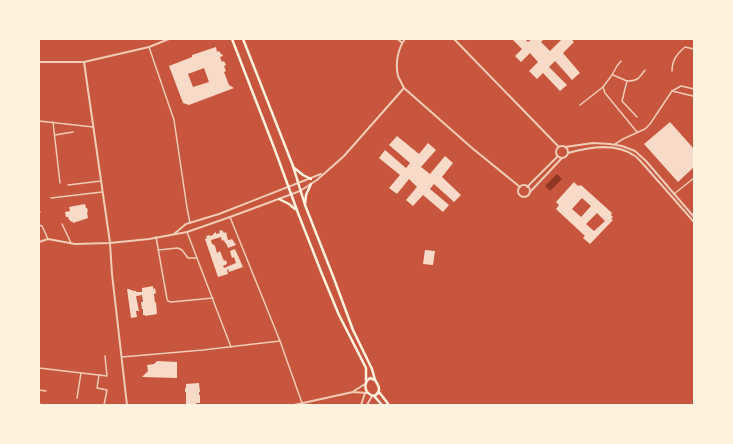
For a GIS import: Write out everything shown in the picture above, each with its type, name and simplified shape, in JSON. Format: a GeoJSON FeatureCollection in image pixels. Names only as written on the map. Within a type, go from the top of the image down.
{"type":"FeatureCollection","features":[{"type":"Feature","properties":{"kind":"main road"},"geometry":{"type":"LineString","coordinates":[[232,39],[331,296],[366,368],[366,392],[373,396],[382,405]]}},
{"type":"Feature","properties":{"kind":"main road"},"geometry":{"type":"LineString","coordinates":[[243,39],[293,166],[305,205],[353,330],[372,369],[375,380],[379,386],[379,392],[389,405]]}},
{"type":"Feature","properties":{"kind":"main road"},"geometry":{"type":"LineString","coordinates":[[293,166],[302,175],[311,179]]}},
{"type":"Feature","properties":{"kind":"main road"},"geometry":{"type":"LineString","coordinates":[[305,205],[307,193],[311,184]]}},
{"type":"Feature","properties":{"kind":"main road"},"geometry":{"type":"LineString","coordinates":[[278,199],[289,204],[297,211]]}},
{"type":"Feature","properties":{"kind":"main road"},"geometry":{"type":"LineString","coordinates":[[366,383],[370,378],[375,380]]}},
{"type":"Feature","properties":{"kind":"main road"},"geometry":{"type":"LineString","coordinates":[[373,396],[379,392]]}},
{"type":"Feature","properties":{"kind":"street"},"geometry":{"type":"LineString","coordinates":[[39,62],[84,62],[148,46],[169,39]]}},
{"type":"Feature","properties":{"kind":"street"},"geometry":{"type":"LineString","coordinates":[[398,39],[402,43]]}},
{"type":"Feature","properties":{"kind":"street"},"geometry":{"type":"LineString","coordinates":[[406,39],[402,43],[397,62],[398,75],[404,88],[472,148],[520,187]]}},
{"type":"Feature","properties":{"kind":"street"},"geometry":{"type":"LineString","coordinates":[[454,39],[559,148]]}},
{"type":"Feature","properties":{"kind":"street"},"geometry":{"type":"LineString","coordinates":[[148,46],[174,120],[186,208],[190,223]]}},
{"type":"Feature","properties":{"kind":"street"},"geometry":{"type":"LineString","coordinates":[[672,70],[672,65],[678,54],[685,48],[694,49]]}},
{"type":"Feature","properties":{"kind":"street"},"geometry":{"type":"LineString","coordinates":[[84,62],[110,243],[112,274],[127,405]]}},
{"type":"Feature","properties":{"kind":"street"},"geometry":{"type":"LineString","coordinates":[[580,105],[603,87],[621,62]]}},
{"type":"Feature","properties":{"kind":"street"},"geometry":{"type":"LineString","coordinates":[[612,75],[627,81],[635,81],[645,70]]}},
{"type":"Feature","properties":{"kind":"street"},"geometry":{"type":"LineString","coordinates":[[627,81],[622,101],[637,117]]}},
{"type":"Feature","properties":{"kind":"street"},"geometry":{"type":"LineString","coordinates":[[615,144],[645,129],[672,91],[681,86],[694,89]]}},
{"type":"Feature","properties":{"kind":"street"},"geometry":{"type":"LineString","coordinates":[[603,87],[606,93],[637,132]]}},
{"type":"Feature","properties":{"kind":"street"},"geometry":{"type":"LineString","coordinates":[[39,242],[48,239],[71,243],[110,243],[186,232],[291,195],[311,184],[344,156],[404,88]]}},
{"type":"Feature","properties":{"kind":"street"},"geometry":{"type":"LineString","coordinates":[[672,91],[693,96]]}},
{"type":"Feature","properties":{"kind":"street"},"geometry":{"type":"LineString","coordinates":[[39,121],[93,127]]}},
{"type":"Feature","properties":{"kind":"street"},"geometry":{"type":"LineString","coordinates":[[53,122],[60,183]]}},
{"type":"Feature","properties":{"kind":"street"},"geometry":{"type":"LineString","coordinates":[[55,135],[73,132]]}},
{"type":"Feature","properties":{"kind":"street"},"geometry":{"type":"LineString","coordinates":[[558,156],[556,152],[561,146],[565,147],[593,143],[615,144],[626,147],[641,155],[694,217]]}},
{"type":"Feature","properties":{"kind":"street"},"geometry":{"type":"LineString","coordinates":[[565,147],[567,148],[568,153]]}},
{"type":"Feature","properties":{"kind":"street"},"geometry":{"type":"LineString","coordinates":[[520,187],[518,192],[520,196],[528,196],[530,192],[562,158],[566,157],[568,153],[581,149],[598,147],[619,149],[638,158],[694,222]]}},
{"type":"Feature","properties":{"kind":"street"},"geometry":{"type":"LineString","coordinates":[[558,156],[562,158]]}},
{"type":"Feature","properties":{"kind":"street"},"geometry":{"type":"LineString","coordinates":[[520,187],[524,185],[527,186],[558,156]]}},
{"type":"Feature","properties":{"kind":"street"},"geometry":{"type":"LineString","coordinates":[[174,234],[183,226],[190,223],[219,214],[324,173]]}},
{"type":"Feature","properties":{"kind":"street"},"geometry":{"type":"LineString","coordinates":[[674,194],[694,178]]}},
{"type":"Feature","properties":{"kind":"street"},"geometry":{"type":"LineString","coordinates":[[68,185],[101,182]]}},
{"type":"Feature","properties":{"kind":"street"},"geometry":{"type":"LineString","coordinates":[[527,186],[530,192]]}},
{"type":"Feature","properties":{"kind":"street"},"geometry":{"type":"LineString","coordinates":[[50,198],[102,192]]}},
{"type":"Feature","properties":{"kind":"street"},"geometry":{"type":"LineString","coordinates":[[230,217],[280,342],[302,403]]}},
{"type":"Feature","properties":{"kind":"street"},"geometry":{"type":"LineString","coordinates":[[39,225],[40,224],[42,226],[48,239]]}},
{"type":"Feature","properties":{"kind":"street"},"geometry":{"type":"LineString","coordinates":[[62,224],[71,243]]}},
{"type":"Feature","properties":{"kind":"street"},"geometry":{"type":"LineString","coordinates":[[186,232],[231,347]]}},
{"type":"Feature","properties":{"kind":"street"},"geometry":{"type":"LineString","coordinates":[[156,237],[168,301],[213,298]]}},
{"type":"Feature","properties":{"kind":"street"},"geometry":{"type":"LineString","coordinates":[[158,250],[180,248],[188,258],[197,258]]}},
{"type":"Feature","properties":{"kind":"street"},"geometry":{"type":"LineString","coordinates":[[122,357],[280,342]]}},
{"type":"Feature","properties":{"kind":"street"},"geometry":{"type":"LineString","coordinates":[[39,368],[108,376],[105,356]]}},
{"type":"Feature","properties":{"kind":"street"},"geometry":{"type":"LineString","coordinates":[[77,398],[80,373]]}},
{"type":"Feature","properties":{"kind":"street"},"geometry":{"type":"LineString","coordinates":[[99,375],[97,388],[108,390],[104,405]]}},
{"type":"Feature","properties":{"kind":"street"},"geometry":{"type":"LineString","coordinates":[[353,392],[366,383]]}},
{"type":"Feature","properties":{"kind":"street"},"geometry":{"type":"LineString","coordinates":[[39,390],[46,391]]}},
{"type":"Feature","properties":{"kind":"street"},"geometry":{"type":"LineString","coordinates":[[294,405],[353,392],[366,392],[361,405]]}},
{"type":"Feature","properties":{"kind":"street"},"geometry":{"type":"LineString","coordinates":[[367,405],[373,396]]}},
{"type":"Feature","properties":{"kind":"street"},"geometry":{"type":"LineString","coordinates":[[39,404],[43,405]]}},
{"type":"Feature","properties":{"kind":"shaded area"},"geometry":{"type":"Polygon","coordinates":[[[557,174],[562,179],[550,191],[545,186],[557,174]]]}},
{"type":"Feature","properties":{"kind":"building"},"geometry":{"type":"Polygon","coordinates":[[[512,39],[525,39],[528,42],[532,39],[544,39],[541,42],[550,51],[562,39],[571,39],[574,42],[563,53],[580,73],[572,80],[555,61],[549,67],[567,85],[560,91],[543,73],[537,79],[529,71],[538,62],[530,53],[521,62],[515,56],[522,49],[512,39]]]}},
{"type":"Feature","properties":{"kind":"building"},"geometry":{"type":"Polygon","coordinates":[[[216,47],[217,52],[219,51],[223,56],[220,57],[222,62],[224,61],[226,65],[224,66],[226,71],[224,72],[229,85],[234,88],[189,105],[183,103],[169,66],[192,57],[192,55],[216,47]],[[204,68],[188,74],[193,87],[209,82],[204,68]]]}},
{"type":"Feature","properties":{"kind":"building"},"geometry":{"type":"Polygon","coordinates":[[[670,122],[694,149],[694,167],[678,182],[644,144],[670,122]]]}},
{"type":"Feature","properties":{"kind":"building"},"geometry":{"type":"Polygon","coordinates":[[[397,136],[419,154],[428,143],[436,150],[421,167],[430,174],[445,156],[453,163],[442,177],[461,195],[454,202],[434,184],[430,189],[449,205],[443,212],[423,195],[413,206],[406,200],[417,187],[409,179],[397,194],[389,188],[400,175],[379,158],[385,150],[406,168],[410,163],[389,145],[397,136]]]}},
{"type":"Feature","properties":{"kind":"building"},"geometry":{"type":"Polygon","coordinates":[[[574,182],[578,186],[581,185],[612,213],[611,215],[613,217],[611,219],[613,220],[590,244],[583,238],[585,236],[556,209],[559,205],[556,202],[574,182]],[[582,198],[572,209],[581,217],[591,206],[582,198]],[[597,213],[586,224],[594,231],[605,221],[597,213]]]}},
{"type":"Feature","properties":{"kind":"building"},"geometry":{"type":"Polygon","coordinates":[[[85,204],[88,212],[88,218],[73,223],[68,217],[66,217],[65,212],[70,211],[69,207],[85,204]]]}},
{"type":"Feature","properties":{"kind":"building"},"geometry":{"type":"Polygon","coordinates":[[[222,230],[224,233],[226,232],[228,240],[232,239],[236,245],[228,248],[224,240],[222,241],[221,237],[211,240],[217,253],[220,251],[224,261],[226,260],[227,264],[223,266],[224,268],[236,263],[234,257],[232,258],[230,251],[235,249],[243,267],[229,272],[228,269],[228,274],[218,277],[205,239],[207,238],[206,236],[213,235],[216,232],[216,234],[220,233],[219,231],[222,230]]]}},
{"type":"Feature","properties":{"kind":"building"},"geometry":{"type":"Polygon","coordinates":[[[425,250],[435,251],[433,265],[423,264],[425,250]]]}},
{"type":"Feature","properties":{"kind":"building"},"geometry":{"type":"Polygon","coordinates":[[[153,286],[156,293],[154,294],[157,314],[143,315],[141,302],[143,302],[142,295],[136,296],[139,311],[136,311],[137,317],[131,318],[127,289],[142,292],[142,288],[153,286]]]}},
{"type":"Feature","properties":{"kind":"building"},"geometry":{"type":"Polygon","coordinates":[[[157,361],[177,362],[177,378],[142,377],[148,371],[147,365],[154,364],[157,361]]]}},
{"type":"Feature","properties":{"kind":"building"},"geometry":{"type":"Polygon","coordinates":[[[199,383],[200,403],[196,403],[196,405],[186,404],[186,384],[199,383]]]}}]}
